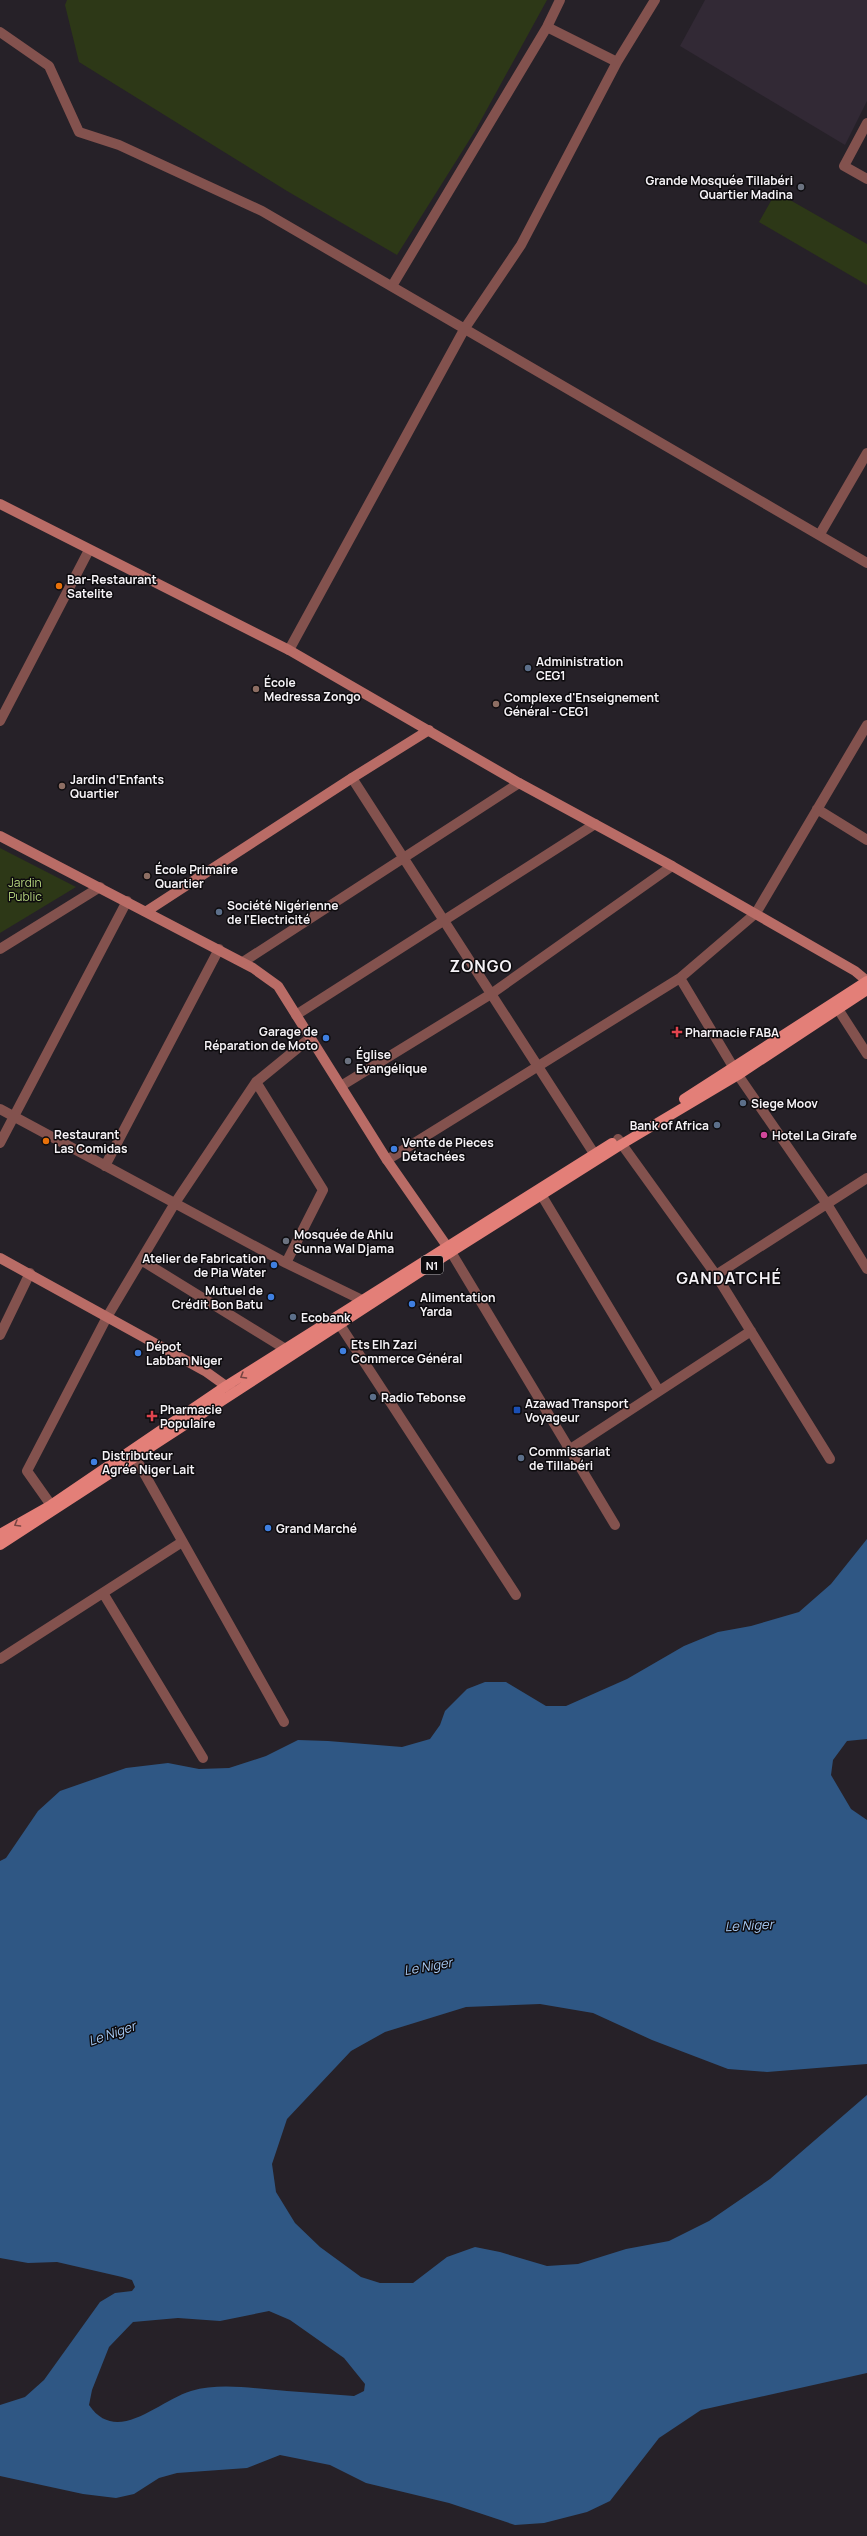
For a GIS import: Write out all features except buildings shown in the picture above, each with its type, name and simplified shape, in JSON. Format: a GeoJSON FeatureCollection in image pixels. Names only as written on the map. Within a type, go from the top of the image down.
{"type":"FeatureCollection","features":[{"type":"Feature","properties":{"kind":"main road","name":"N1"},"geometry":{"type":"LineString","coordinates":[[736,1072],[867,981]]}},
{"type":"Feature","properties":{"kind":"main road","name":"N1"},"geometry":{"type":"LineString","coordinates":[[0,1534],[51,1505],[230,1389],[291,1352],[340,1325],[449,1249],[542,1196],[620,1142],[838,1010],[867,990]]}},
{"type":"Feature","properties":{"kind":"main road","name":"N1"},"geometry":{"type":"LineString","coordinates":[[291,1352],[364,1301],[449,1249],[595,1155],[620,1142]]}},
{"type":"Feature","properties":{"kind":"main road","name":"N1"},"geometry":{"type":"LineString","coordinates":[[0,1545],[135,1457],[230,1389]]}},
{"type":"Feature","properties":{"kind":"street"},"geometry":{"type":"LineString","coordinates":[[392,286],[547,27],[560,0]]}},
{"type":"Feature","properties":{"kind":"street"},"geometry":{"type":"LineString","coordinates":[[289,650],[465,328],[521,245],[617,62],[654,0]]}},
{"type":"Feature","properties":{"kind":"street"},"geometry":{"type":"LineString","coordinates":[[547,27],[617,62]]}},
{"type":"Feature","properties":{"kind":"street"},"geometry":{"type":"LineString","coordinates":[[0,32],[49,66],[80,132],[119,145],[262,211],[820,534],[867,563]]}},
{"type":"Feature","properties":{"kind":"street"},"geometry":{"type":"LineString","coordinates":[[867,123],[844,166],[867,179]]}},
{"type":"Feature","properties":{"kind":"street"},"geometry":{"type":"LineString","coordinates":[[820,534],[867,453]]}},
{"type":"Feature","properties":{"kind":"street"},"geometry":{"type":"LineString","coordinates":[[0,504],[289,650],[519,783],[756,913],[855,971],[867,981]]}},
{"type":"Feature","properties":{"kind":"street"},"geometry":{"type":"LineString","coordinates":[[0,721],[90,550]]}},
{"type":"Feature","properties":{"kind":"street"},"geometry":{"type":"LineString","coordinates":[[387,1160],[680,978],[756,913],[867,726]]}},
{"type":"Feature","properties":{"kind":"street"},"geometry":{"type":"LineString","coordinates":[[148,911],[352,778],[429,730]]}},
{"type":"Feature","properties":{"kind":"street"},"geometry":{"type":"LineString","coordinates":[[352,778],[595,1155]]}},
{"type":"Feature","properties":{"kind":"street"},"geometry":{"type":"LineString","coordinates":[[243,962],[402,857],[519,783]]}},
{"type":"Feature","properties":{"kind":"street"},"geometry":{"type":"LineString","coordinates":[[817,809],[867,840]]}},
{"type":"Feature","properties":{"kind":"street"},"geometry":{"type":"LineString","coordinates":[[296,1015],[595,824]]}},
{"type":"Feature","properties":{"kind":"street"},"geometry":{"type":"LineString","coordinates":[[0,836],[148,911],[219,949],[243,962],[278,986],[387,1160],[449,1249],[568,1450],[615,1525]]}},
{"type":"Feature","properties":{"kind":"street"},"geometry":{"type":"LineString","coordinates":[[341,1086],[490,994],[672,866]]}},
{"type":"Feature","properties":{"kind":"street"},"geometry":{"type":"LineString","coordinates":[[0,950],[100,887]]}},
{"type":"Feature","properties":{"kind":"street"},"geometry":{"type":"LineString","coordinates":[[0,1143],[127,901]]}},
{"type":"Feature","properties":{"kind":"street"},"geometry":{"type":"LineString","coordinates":[[105,1166],[219,949]]}},
{"type":"Feature","properties":{"kind":"street"},"geometry":{"type":"LineString","coordinates":[[680,978],[736,1072],[827,1204],[867,1269]]}},
{"type":"Feature","properties":{"kind":"street"},"geometry":{"type":"LineString","coordinates":[[838,1010],[867,1054]]}},
{"type":"Feature","properties":{"kind":"street"},"geometry":{"type":"LineString","coordinates":[[51,1505],[27,1471],[106,1318],[174,1203],[256,1082],[310,1038]]}},
{"type":"Feature","properties":{"kind":"street"},"geometry":{"type":"LineString","coordinates":[[256,1082],[323,1190],[286,1263]]}},
{"type":"Feature","properties":{"kind":"street"},"geometry":{"type":"LineString","coordinates":[[0,1109],[286,1263],[364,1301]]}},
{"type":"Feature","properties":{"kind":"street"},"geometry":{"type":"LineString","coordinates":[[620,1142],[716,1275],[830,1459]]}},
{"type":"Feature","properties":{"kind":"street"},"geometry":{"type":"LineString","coordinates":[[716,1275],[867,1178]]}},
{"type":"Feature","properties":{"kind":"street"},"geometry":{"type":"LineString","coordinates":[[542,1196],[659,1391]]}},
{"type":"Feature","properties":{"kind":"street"},"geometry":{"type":"LineString","coordinates":[[0,1258],[30,1273],[106,1318],[205,1371],[230,1389]]}},
{"type":"Feature","properties":{"kind":"street"},"geometry":{"type":"LineString","coordinates":[[141,1260],[291,1352]]}},
{"type":"Feature","properties":{"kind":"street"},"geometry":{"type":"LineString","coordinates":[[0,1335],[30,1273]]}},
{"type":"Feature","properties":{"kind":"street"},"geometry":{"type":"LineString","coordinates":[[340,1325],[516,1595]]}},
{"type":"Feature","properties":{"kind":"street"},"geometry":{"type":"LineString","coordinates":[[568,1450],[751,1331]]}},
{"type":"Feature","properties":{"kind":"street"},"geometry":{"type":"LineString","coordinates":[[135,1457],[284,1722]]}},
{"type":"Feature","properties":{"kind":"street"},"geometry":{"type":"LineString","coordinates":[[0,1659],[182,1542]]}},
{"type":"Feature","properties":{"kind":"street"},"geometry":{"type":"LineString","coordinates":[[103,1593],[203,1758]]}},
{"type":"Feature","properties":{"kind":"shaded area"},"geometry":{"type":"Polygon","coordinates":[[[705,0],[867,0],[867,101],[845,145],[680,46],[705,0]]]}},
{"type":"Feature","properties":{"kind":"green space"},"geometry":{"type":"Polygon","coordinates":[[[67,0],[547,0],[475,131],[397,255],[287,191],[79,62],[65,5],[67,0]]]}},
{"type":"Feature","properties":{"kind":"green space"},"geometry":{"type":"Polygon","coordinates":[[[776,192],[867,244],[867,285],[759,222],[776,192]]]}},
{"type":"Feature","properties":{"kind":"green space","name":"Jardin Public"},"geometry":{"type":"Polygon","coordinates":[[[0,848],[76,887],[0,933],[0,848]]]}},
{"type":"Feature","properties":{"kind":"water","name":"Le Niger"},"geometry":{"type":"Polygon","coordinates":[[[867,1539],[867,1739],[847,1741],[833,1760],[831,1775],[851,1809],[867,1820],[867,2064],[767,2072],[728,2069],[652,2040],[593,2013],[540,2004],[466,2007],[385,2032],[351,2051],[287,2119],[272,2164],[276,2192],[295,2223],[320,2247],[361,2277],[380,2283],[413,2283],[447,2257],[475,2247],[500,2252],[547,2266],[578,2264],[626,2249],[669,2241],[709,2221],[770,2179],[867,2095],[867,2373],[701,2410],[659,2438],[610,2501],[587,2512],[544,2523],[515,2525],[449,2503],[366,2483],[330,2465],[280,2455],[247,2468],[177,2473],[159,2478],[134,2494],[116,2498],[83,2494],[0,2476],[0,2405],[25,2397],[44,2380],[100,2302],[115,2293],[132,2291],[135,2287],[132,2280],[57,2262],[28,2263],[0,2258],[0,1861],[6,1858],[38,1811],[60,1791],[126,1768],[168,1763],[199,1769],[229,1768],[266,1756],[298,1740],[402,1747],[430,1739],[440,1725],[445,1711],[467,1689],[485,1682],[506,1682],[546,1706],[566,1706],[627,1679],[684,1646],[718,1632],[751,1626],[799,1612],[831,1584],[867,1539]],[[269,2311],[220,2321],[178,2318],[133,2322],[109,2347],[92,2390],[89,2405],[100,2417],[112,2422],[125,2421],[138,2417],[178,2396],[202,2388],[239,2387],[354,2396],[364,2391],[365,2384],[344,2358],[290,2320],[269,2311]]]}},
{"type":"Feature","properties":{"kind":"place","name":"Grande Mosquée Tillabéri Quartier Madina"},"geometry":{"type":"Point","coordinates":[801,187]}},
{"type":"Feature","properties":{"kind":"place","name":"Bar-Restaurant Satelite"},"geometry":{"type":"Point","coordinates":[59,586]}},
{"type":"Feature","properties":{"kind":"place","name":"Administration CEG1"},"geometry":{"type":"Point","coordinates":[528,668]}},
{"type":"Feature","properties":{"kind":"place","name":"École Medressa Zongo"},"geometry":{"type":"Point","coordinates":[256,689]}},
{"type":"Feature","properties":{"kind":"place","name":"Complexe d'Enseignement Général - CEG1"},"geometry":{"type":"Point","coordinates":[496,704]}},
{"type":"Feature","properties":{"kind":"place","name":"Jardin d’Enfants Quartier"},"geometry":{"type":"Point","coordinates":[62,786]}},
{"type":"Feature","properties":{"kind":"place","name":"École Primaire Quartier"},"geometry":{"type":"Point","coordinates":[147,876]}},
{"type":"Feature","properties":{"kind":"place","name":"Société Nigérienne de l'Electricité"},"geometry":{"type":"Point","coordinates":[219,912]}},
{"type":"Feature","properties":{"kind":"place","name":"Pharmacie FABA"},"geometry":{"type":"Point","coordinates":[677,1032]}},
{"type":"Feature","properties":{"kind":"place","name":"Garage de Réparation de Moto"},"geometry":{"type":"Point","coordinates":[326,1038]}},
{"type":"Feature","properties":{"kind":"place","name":"Église Evangélique"},"geometry":{"type":"Point","coordinates":[348,1061]}},
{"type":"Feature","properties":{"kind":"place","name":"Siege Moov"},"geometry":{"type":"Point","coordinates":[743,1103]}},
{"type":"Feature","properties":{"kind":"place","name":"Bank of Africa"},"geometry":{"type":"Point","coordinates":[717,1125]}},
{"type":"Feature","properties":{"kind":"place","name":"Hotel La Girafe"},"geometry":{"type":"Point","coordinates":[764,1135]}},
{"type":"Feature","properties":{"kind":"place","name":"Restaurant Las Comidas"},"geometry":{"type":"Point","coordinates":[46,1141]}},
{"type":"Feature","properties":{"kind":"place","name":"Vente de Pieces Détachées"},"geometry":{"type":"Point","coordinates":[394,1149]}},
{"type":"Feature","properties":{"kind":"place","name":"Mosquée de Ahlu Sunna Wal Djama"},"geometry":{"type":"Point","coordinates":[286,1241]}},
{"type":"Feature","properties":{"kind":"place","name":"Atelier de Fabrication de Pia Water"},"geometry":{"type":"Point","coordinates":[274,1265]}},
{"type":"Feature","properties":{"kind":"place","name":"Mutuel de Crédit Bon Batu"},"geometry":{"type":"Point","coordinates":[271,1297]}},
{"type":"Feature","properties":{"kind":"place","name":"Alimentation Yarda"},"geometry":{"type":"Point","coordinates":[412,1304]}},
{"type":"Feature","properties":{"kind":"place","name":"Ecobank"},"geometry":{"type":"Point","coordinates":[293,1317]}},
{"type":"Feature","properties":{"kind":"place","name":"Ets Elh Zazi Commerce Général"},"geometry":{"type":"Point","coordinates":[343,1351]}},
{"type":"Feature","properties":{"kind":"place","name":"Dépot Labban Niger"},"geometry":{"type":"Point","coordinates":[138,1353]}},
{"type":"Feature","properties":{"kind":"place","name":"Radio Tebonse"},"geometry":{"type":"Point","coordinates":[373,1397]}},
{"type":"Feature","properties":{"kind":"place","name":"Azawad Transport Voyageur"},"geometry":{"type":"Point","coordinates":[517,1410]}},
{"type":"Feature","properties":{"kind":"place","name":"Pharmacie Populaire"},"geometry":{"type":"Point","coordinates":[152,1416]}},
{"type":"Feature","properties":{"kind":"place","name":"Commissariat de Tillabéri"},"geometry":{"type":"Point","coordinates":[521,1458]}},
{"type":"Feature","properties":{"kind":"place","name":"Distributeur Agrée Niger Lait"},"geometry":{"type":"Point","coordinates":[94,1462]}},
{"type":"Feature","properties":{"kind":"place","name":"Grand Marché"},"geometry":{"type":"Point","coordinates":[268,1528]}},
{"type":"Feature","properties":{"kind":"district","name":"ZONGO"},"geometry":{"type":"Point","coordinates":[481,966]}},
{"type":"Feature","properties":{"kind":"district","name":"GANDATCHÉ"},"geometry":{"type":"Point","coordinates":[729,1278]}}]}
